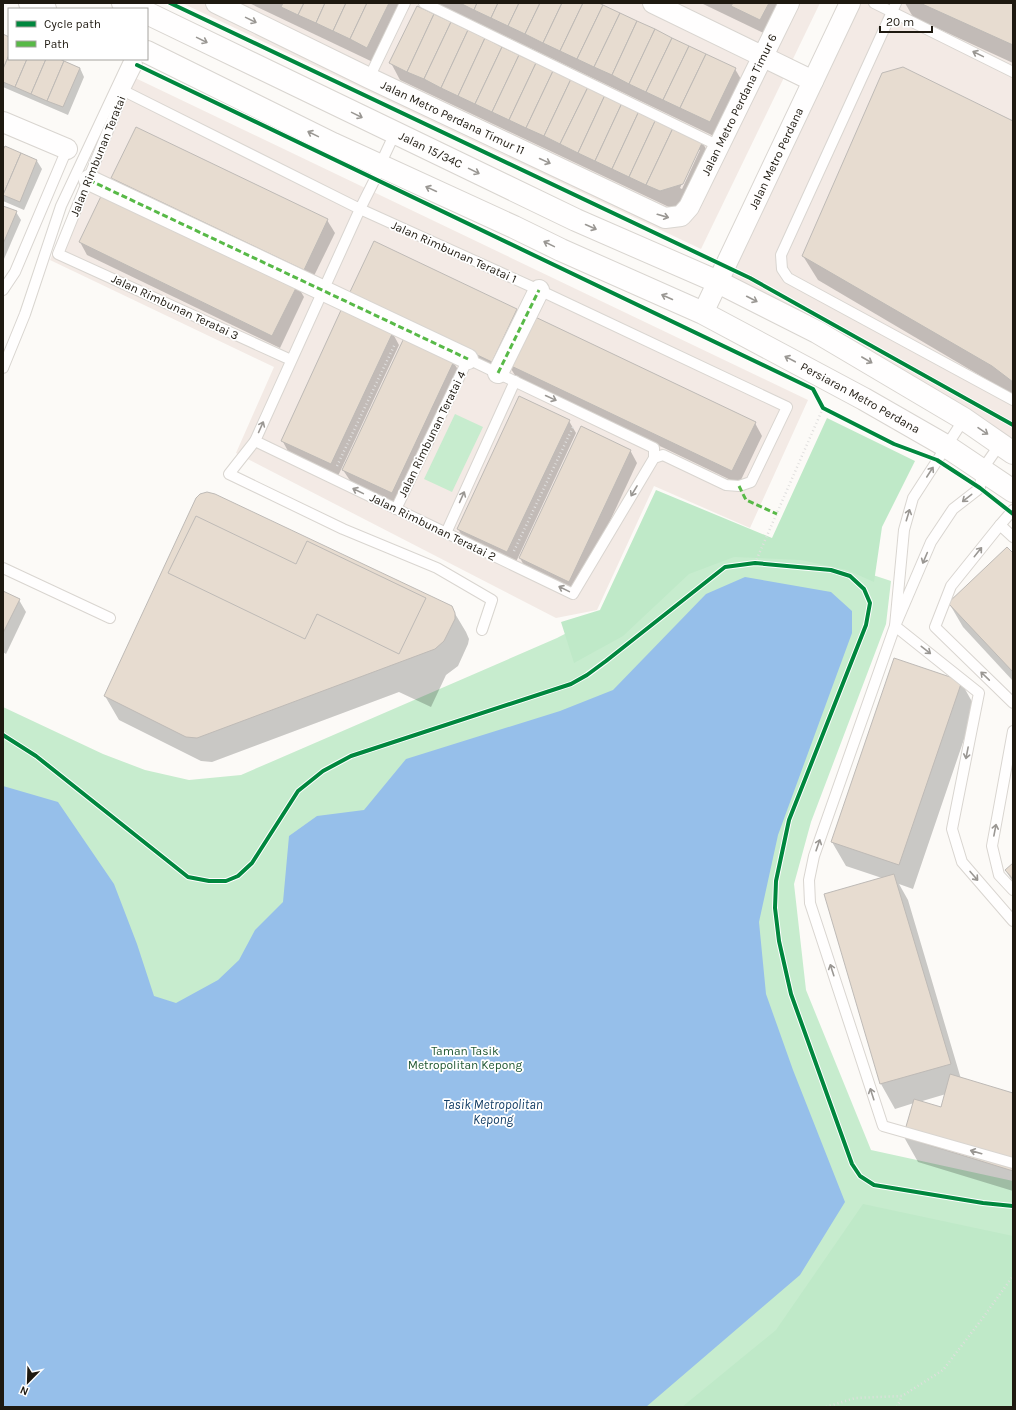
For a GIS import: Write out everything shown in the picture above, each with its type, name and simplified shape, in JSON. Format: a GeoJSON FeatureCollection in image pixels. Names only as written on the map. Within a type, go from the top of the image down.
{"type":"FeatureCollection","features":[{"type":"Feature","properties":{"kind":"street"},"geometry":{"type":"LineString","coordinates":[[30,3],[42,8]]}},
{"type":"Feature","properties":{"kind":"street","name":"Jalan 15/34C"},"geometry":{"type":"LineString","coordinates":[[123,3],[134,8]]}},
{"type":"Feature","properties":{"kind":"street","name":"Jalan Metro Perdana Timur 11"},"geometry":{"type":"LineString","coordinates":[[216,3],[369,78],[665,218],[681,216],[689,207]]}},
{"type":"Feature","properties":{"kind":"street"},"geometry":{"type":"LineString","coordinates":[[653,3],[813,81]]}},
{"type":"Feature","properties":{"kind":"street","name":"Jalan Metro Perdana Timur 6"},"geometry":{"type":"LineString","coordinates":[[689,207],[789,3]]}},
{"type":"Feature","properties":{"kind":"street","name":"Jalan Metro Perdana"},"geometry":{"type":"LineString","coordinates":[[703,313],[850,3]]}},
{"type":"Feature","properties":{"kind":"street","name":"Jalan 15/34C"},"geometry":{"type":"LineString","coordinates":[[148,14],[576,220],[718,282]]}},
{"type":"Feature","properties":{"kind":"street"},"geometry":{"type":"LineString","coordinates":[[148,52],[333,144],[561,250],[703,313]]}},
{"type":"Feature","properties":{"kind":"street"},"geometry":{"type":"LineString","coordinates":[[3,122],[67,149]]}},
{"type":"Feature","properties":{"kind":"street"},"geometry":{"type":"LineString","coordinates":[[89,180],[468,359]]}},
{"type":"Feature","properties":{"kind":"street"},"geometry":{"type":"LineString","coordinates":[[718,282],[817,332],[964,419],[1007,448]]}},
{"type":"Feature","properties":{"kind":"street"},"geometry":{"type":"LineString","coordinates":[[507,377],[539,290]]}},
{"type":"Feature","properties":{"kind":"street","name":"Persiaran Metro Perdana"},"geometry":{"type":"LineString","coordinates":[[703,313],[864,399],[946,446],[1013,491]]}},
{"type":"Feature","properties":{"kind":"lane"},"geometry":{"type":"LineString","coordinates":[[369,78],[405,3]]}},
{"type":"Feature","properties":{"kind":"lane"},"geometry":{"type":"LineString","coordinates":[[424,3],[719,146]]}},
{"type":"Feature","properties":{"kind":"lane"},"geometry":{"type":"LineString","coordinates":[[874,3],[894,7],[1013,72]]}},
{"type":"Feature","properties":{"kind":"lane"},"geometry":{"type":"LineString","coordinates":[[894,7],[781,256],[782,269],[788,278],[1013,400]]}},
{"type":"Feature","properties":{"kind":"lane"},"geometry":{"type":"LineString","coordinates":[[3,368],[25,314],[61,206],[130,60]]}},
{"type":"Feature","properties":{"kind":"lane","name":"Jalan Rimbunan Teratai"},"geometry":{"type":"LineString","coordinates":[[58,254],[124,91],[137,65],[136,60]]}},
{"type":"Feature","properties":{"kind":"lane","name":"Jalan Rimbunan Teratai 1"},"geometry":{"type":"LineString","coordinates":[[124,91],[360,209],[539,290],[787,407],[751,482],[739,486],[726,485],[663,455],[654,458]]}},
{"type":"Feature","properties":{"kind":"lane"},"geometry":{"type":"LineString","coordinates":[[395,133],[375,180],[360,209],[255,441],[229,474],[343,529],[437,568],[492,600],[482,630]]}},
{"type":"Feature","properties":{"kind":"lane"},"geometry":{"type":"LineString","coordinates":[[3,290],[15,272],[67,149]]}},
{"type":"Feature","properties":{"kind":"lane","name":"Jalan Rimbunan Teratai 3"},"geometry":{"type":"LineString","coordinates":[[58,254],[291,360]]}},
{"type":"Feature","properties":{"kind":"lane"},"geometry":{"type":"LineString","coordinates":[[468,359],[654,448],[654,458]]}},
{"type":"Feature","properties":{"kind":"lane","name":"Jalan Rimbunan Teratai 4"},"geometry":{"type":"LineString","coordinates":[[396,509],[468,359]]}},
{"type":"Feature","properties":{"kind":"lane"},"geometry":{"type":"LineString","coordinates":[[446,533],[507,377]]}},
{"type":"Feature","properties":{"kind":"lane"},"geometry":{"type":"LineString","coordinates":[[895,626],[904,530],[913,498],[964,419]]}},
{"type":"Feature","properties":{"kind":"lane","name":"Jalan Rimbunan Teratai 2"},"geometry":{"type":"LineString","coordinates":[[255,441],[573,594],[654,458]]}},
{"type":"Feature","properties":{"kind":"lane"},"geometry":{"type":"LineString","coordinates":[[1007,448],[982,470],[980,488],[953,509],[932,542],[895,626],[814,856],[809,880],[810,903],[883,1126],[1013,1163]]}},
{"type":"Feature","properties":{"kind":"lane"},"geometry":{"type":"LineString","coordinates":[[1013,510],[952,586],[935,627],[1013,704]]}},
{"type":"Feature","properties":{"kind":"lane"},"geometry":{"type":"LineString","coordinates":[[1000,525],[1013,537]]}},
{"type":"Feature","properties":{"kind":"lane"},"geometry":{"type":"LineString","coordinates":[[3,568],[110,618]]}},
{"type":"Feature","properties":{"kind":"lane"},"geometry":{"type":"LineString","coordinates":[[895,626],[979,693],[952,829],[962,862],[1013,921]]}},
{"type":"Feature","properties":{"kind":"lane"},"geometry":{"type":"LineString","coordinates":[[1013,731],[992,846],[999,875],[1013,890]]}},
{"type":"Feature","properties":{"kind":"path"},"geometry":{"type":"LineString","coordinates":[[332,478],[402,327]]}},
{"type":"Feature","properties":{"kind":"path"},"geometry":{"type":"LineString","coordinates":[[820,402],[823,408],[830,412]]}},
{"type":"Feature","properties":{"kind":"path"},"geometry":{"type":"LineString","coordinates":[[755,563],[823,408]]}},
{"type":"Feature","properties":{"kind":"path"},"geometry":{"type":"LineString","coordinates":[[509,563],[581,412]]}},
{"type":"Feature","properties":{"kind":"path"},"geometry":{"type":"LineString","coordinates":[[748,564],[763,564]]}},
{"type":"Feature","properties":{"kind":"path"},"geometry":{"type":"LineString","coordinates":[[826,1407],[855,1398],[902,1396],[943,1370],[1013,1276]]}},
{"type":"Feature","properties":{"kind":"path"},"geometry":{"type":"LineString","coordinates":[[897,1407],[902,1396]]}},
{"type":"Feature","properties":{"kind":"shaded area"},"geometry":{"type":"Polygon","coordinates":[[[182,3],[820,3],[701,249],[182,3]]]}},
{"type":"Feature","properties":{"kind":"shaded area"},"geometry":{"type":"Polygon","coordinates":[[[857,3],[1013,3],[1013,440],[985,419],[837,333],[728,276],[857,3]]]}},
{"type":"Feature","properties":{"kind":"shaded area"},"geometry":{"type":"Polygon","coordinates":[[[127,74],[808,400],[750,528],[654,486],[597,610],[556,618],[236,453],[274,367],[50,260],[127,74]]]}},
{"type":"Feature","properties":{"kind":"green space"},"geometry":{"type":"Polygon","coordinates":[[[455,414],[483,427],[452,492],[424,479],[455,414]]]}},
{"type":"Feature","properties":{"kind":"green space"},"geometry":{"type":"Polygon","coordinates":[[[827,418],[915,461],[882,527],[874,582],[847,570],[801,560],[734,557],[689,574],[623,636],[574,663],[561,622],[600,610],[656,490],[772,538],[827,418]]]}},
{"type":"Feature","properties":{"kind":"green space","name":"Tasik Metropolitan Kepong"},"geometry":{"type":"Polygon","coordinates":[[[721,544],[779,544],[891,581],[886,624],[811,822],[794,884],[806,990],[871,1150],[1013,1181],[1013,1407],[3,1407],[3,707],[103,754],[145,770],[189,780],[241,775],[557,638],[636,597],[721,544]]]}},
{"type":"Feature","properties":{"kind":"green space"},"geometry":{"type":"Polygon","coordinates":[[[863,1204],[1013,1236],[1013,1407],[682,1407],[776,1330],[863,1204]]]}},
{"type":"Feature","properties":{"kind":"water","name":"Tasik Metropolitan Kepong"},"geometry":{"type":"Polygon","coordinates":[[[745,577],[831,592],[852,611],[852,633],[778,835],[759,922],[766,994],[793,1070],[845,1202],[800,1275],[646,1407],[3,1407],[3,786],[58,802],[114,884],[137,944],[154,996],[176,1003],[218,980],[239,960],[255,930],[283,902],[289,836],[317,816],[364,810],[406,759],[560,711],[613,690],[706,594],[745,577]]]}},
{"type":"Feature","properties":{"kind":"building"},"geometry":{"type":"Polygon","coordinates":[[[283,3],[304,3],[298,15],[281,7],[283,3]]]}},
{"type":"Feature","properties":{"kind":"building"},"geometry":{"type":"Polygon","coordinates":[[[304,3],[325,3],[316,23],[298,15],[304,3]]]}},
{"type":"Feature","properties":{"kind":"building"},"geometry":{"type":"Polygon","coordinates":[[[325,3],[346,3],[333,31],[316,23],[325,3]]]}},
{"type":"Feature","properties":{"kind":"building"},"geometry":{"type":"Polygon","coordinates":[[[346,3],[367,3],[350,39],[333,31],[346,3]]]}},
{"type":"Feature","properties":{"kind":"building"},"geometry":{"type":"Polygon","coordinates":[[[367,3],[389,3],[367,48],[350,39],[367,3]]]}},
{"type":"Feature","properties":{"kind":"building"},"geometry":{"type":"Polygon","coordinates":[[[460,3],[477,3],[474,10],[460,3]]]}},
{"type":"Feature","properties":{"kind":"building"},"geometry":{"type":"Polygon","coordinates":[[[477,3],[498,3],[491,18],[474,10],[477,3]]]}},
{"type":"Feature","properties":{"kind":"building"},"geometry":{"type":"Polygon","coordinates":[[[498,3],[519,3],[508,26],[491,18],[498,3]]]}},
{"type":"Feature","properties":{"kind":"building"},"geometry":{"type":"Polygon","coordinates":[[[519,3],[540,3],[525,34],[508,26],[519,3]]]}},
{"type":"Feature","properties":{"kind":"building"},"geometry":{"type":"Polygon","coordinates":[[[540,3],[562,3],[543,43],[525,34],[540,3]]]}},
{"type":"Feature","properties":{"kind":"building"},"geometry":{"type":"Polygon","coordinates":[[[562,3],[583,3],[560,51],[543,43],[562,3]]]}},
{"type":"Feature","properties":{"kind":"building"},"geometry":{"type":"Polygon","coordinates":[[[583,3],[599,3],[603,5],[577,59],[560,51],[583,3]]]}},
{"type":"Feature","properties":{"kind":"building"},"geometry":{"type":"Polygon","coordinates":[[[733,3],[769,3],[760,20],[731,6],[733,3]]]}},
{"type":"Feature","properties":{"kind":"building"},"geometry":{"type":"Polygon","coordinates":[[[920,3],[1013,3],[1013,45],[920,3]]]}},
{"type":"Feature","properties":{"kind":"building"},"geometry":{"type":"Polygon","coordinates":[[[603,5],[620,13],[594,67],[577,59],[603,5]]]}},
{"type":"Feature","properties":{"kind":"building"},"geometry":{"type":"Polygon","coordinates":[[[417,6],[434,14],[407,72],[389,63],[417,6]]]}},
{"type":"Feature","properties":{"kind":"building"},"geometry":{"type":"Polygon","coordinates":[[[620,13],[637,21],[612,75],[594,67],[620,13]]]}},
{"type":"Feature","properties":{"kind":"building"},"geometry":{"type":"Polygon","coordinates":[[[434,14],[451,22],[424,79],[407,72],[434,14]]]}},
{"type":"Feature","properties":{"kind":"building"},"geometry":{"type":"Polygon","coordinates":[[[637,21],[655,29],[629,84],[612,75],[637,21]]]}},
{"type":"Feature","properties":{"kind":"building"},"geometry":{"type":"Polygon","coordinates":[[[451,22],[468,30],[441,88],[424,79],[451,22]]]}},
{"type":"Feature","properties":{"kind":"building"},"geometry":{"type":"Polygon","coordinates":[[[655,29],[672,38],[646,92],[629,84],[655,29]]]}},
{"type":"Feature","properties":{"kind":"building"},"geometry":{"type":"Polygon","coordinates":[[[468,30],[485,38],[458,96],[441,88],[468,30]]]}},
{"type":"Feature","properties":{"kind":"building"},"geometry":{"type":"Polygon","coordinates":[[[3,34],[8,36],[8,57],[3,69],[3,34]]]}},
{"type":"Feature","properties":{"kind":"building"},"geometry":{"type":"Polygon","coordinates":[[[485,38],[502,47],[475,104],[458,96],[485,38]]]}},
{"type":"Feature","properties":{"kind":"building"},"geometry":{"type":"Polygon","coordinates":[[[672,38],[689,46],[663,100],[646,92],[672,38]]]}},
{"type":"Feature","properties":{"kind":"building"},"geometry":{"type":"Polygon","coordinates":[[[689,46],[706,54],[680,108],[663,100],[689,46]]]}},
{"type":"Feature","properties":{"kind":"building"},"geometry":{"type":"Polygon","coordinates":[[[502,47],[519,55],[492,112],[475,104],[502,47]]]}},
{"type":"Feature","properties":{"kind":"building"},"geometry":{"type":"Polygon","coordinates":[[[706,54],[736,68],[710,122],[680,108],[706,54]]]}},
{"type":"Feature","properties":{"kind":"building"},"geometry":{"type":"Polygon","coordinates":[[[519,55],[536,63],[509,120],[492,112],[519,55]]]}},
{"type":"Feature","properties":{"kind":"building"},"geometry":{"type":"Polygon","coordinates":[[[8,57],[8,60],[27,60],[15,87],[3,82],[3,69],[8,57]]]}},
{"type":"Feature","properties":{"kind":"building"},"geometry":{"type":"Polygon","coordinates":[[[27,60],[46,60],[31,94],[15,87],[27,60]]]}},
{"type":"Feature","properties":{"kind":"building"},"geometry":{"type":"Polygon","coordinates":[[[46,60],[64,61],[47,101],[31,94],[46,60]]]}},
{"type":"Feature","properties":{"kind":"building"},"geometry":{"type":"Polygon","coordinates":[[[64,61],[80,68],[63,107],[47,101],[64,61]]]}},
{"type":"Feature","properties":{"kind":"building"},"geometry":{"type":"Polygon","coordinates":[[[536,63],[553,71],[526,128],[509,120],[536,63]]]}},
{"type":"Feature","properties":{"kind":"building"},"geometry":{"type":"Polygon","coordinates":[[[903,67],[1013,121],[1013,382],[992,366],[802,256],[882,73],[903,67]]]}},
{"type":"Feature","properties":{"kind":"building"},"geometry":{"type":"Polygon","coordinates":[[[553,71],[571,79],[544,136],[526,128],[553,71]]]}},
{"type":"Feature","properties":{"kind":"building"},"geometry":{"type":"Polygon","coordinates":[[[571,79],[588,87],[560,144],[544,136],[571,79]]]}},
{"type":"Feature","properties":{"kind":"building"},"geometry":{"type":"Polygon","coordinates":[[[588,87],[605,95],[578,153],[560,144],[588,87]]]}},
{"type":"Feature","properties":{"kind":"building"},"geometry":{"type":"Polygon","coordinates":[[[605,95],[622,103],[595,161],[578,153],[605,95]]]}},
{"type":"Feature","properties":{"kind":"building"},"geometry":{"type":"Polygon","coordinates":[[[622,103],[639,111],[612,169],[595,161],[622,103]]]}},
{"type":"Feature","properties":{"kind":"building"},"geometry":{"type":"Polygon","coordinates":[[[639,111],[656,119],[629,177],[612,169],[639,111]]]}},
{"type":"Feature","properties":{"kind":"building"},"geometry":{"type":"Polygon","coordinates":[[[656,119],[673,128],[646,185],[629,177],[656,119]]]}},
{"type":"Feature","properties":{"kind":"building"},"geometry":{"type":"Polygon","coordinates":[[[136,127],[328,219],[304,270],[111,178],[136,127]]]}},
{"type":"Feature","properties":{"kind":"building"},"geometry":{"type":"Polygon","coordinates":[[[673,128],[703,141],[683,184],[660,191],[646,185],[673,128]]]}},
{"type":"Feature","properties":{"kind":"building"},"geometry":{"type":"Polygon","coordinates":[[[5,146],[21,153],[3,195],[3,150],[5,146]]]}},
{"type":"Feature","properties":{"kind":"building"},"geometry":{"type":"Polygon","coordinates":[[[21,153],[37,160],[20,202],[3,195],[21,153]]]}},
{"type":"Feature","properties":{"kind":"building"},"geometry":{"type":"Polygon","coordinates":[[[104,190],[298,284],[272,336],[79,242],[104,190]]]}},
{"type":"Feature","properties":{"kind":"building"},"geometry":{"type":"Polygon","coordinates":[[[3,206],[17,211],[3,244],[3,206]]]}},
{"type":"Feature","properties":{"kind":"building"},"geometry":{"type":"Polygon","coordinates":[[[374,241],[517,309],[492,362],[349,294],[374,241]]]}},
{"type":"Feature","properties":{"kind":"building"},"geometry":{"type":"Polygon","coordinates":[[[342,308],[393,332],[331,464],[281,441],[342,308]]]}},
{"type":"Feature","properties":{"kind":"building"},"geometry":{"type":"Polygon","coordinates":[[[531,315],[756,422],[732,471],[507,364],[531,315]]]}},
{"type":"Feature","properties":{"kind":"building"},"geometry":{"type":"Polygon","coordinates":[[[404,338],[454,361],[392,493],[342,470],[404,338]]]}},
{"type":"Feature","properties":{"kind":"building"},"geometry":{"type":"Polygon","coordinates":[[[519,396],[570,420],[507,552],[457,529],[519,396]]]}},
{"type":"Feature","properties":{"kind":"building"},"geometry":{"type":"Polygon","coordinates":[[[581,426],[631,450],[569,582],[519,558],[581,426]]]}},
{"type":"Feature","properties":{"kind":"building"},"geometry":{"type":"Polygon","coordinates":[[[207,492],[215,494],[452,606],[455,613],[455,619],[444,641],[435,649],[197,738],[186,737],[104,696],[196,498],[200,494],[207,492]]]}},
{"type":"Feature","properties":{"kind":"building"},"geometry":{"type":"Polygon","coordinates":[[[196,516],[296,564],[307,541],[426,598],[399,654],[317,614],[305,639],[168,573],[196,516]]]}},
{"type":"Feature","properties":{"kind":"building"},"geometry":{"type":"Polygon","coordinates":[[[1007,547],[1013,553],[1013,672],[948,603],[1007,547]]]}},
{"type":"Feature","properties":{"kind":"building"},"geometry":{"type":"Polygon","coordinates":[[[3,591],[20,599],[3,633],[3,591]]]}},
{"type":"Feature","properties":{"kind":"building"},"geometry":{"type":"Polygon","coordinates":[[[894,658],[962,681],[899,865],[831,842],[894,658]]]}},
{"type":"Feature","properties":{"kind":"building"},"geometry":{"type":"Polygon","coordinates":[[[1013,863],[1013,879],[1005,870],[1013,863]]]}},
{"type":"Feature","properties":{"kind":"building"},"geometry":{"type":"Polygon","coordinates":[[[894,874],[951,1064],[880,1084],[824,894],[894,874]]]}},
{"type":"Feature","properties":{"kind":"building"},"geometry":{"type":"Polygon","coordinates":[[[950,1074],[1013,1093],[1013,1171],[903,1137],[914,1099],[941,1107],[950,1074]]]}},
{"type":"Feature","properties":{"kind":"marked path"},"geometry":{"type":"LineString","coordinates":[[89,180],[468,359]]}},
{"type":"Feature","properties":{"kind":"marked path"},"geometry":{"type":"LineString","coordinates":[[498,373],[539,290]]}},
{"type":"Feature","properties":{"kind":"marked path"},"geometry":{"type":"LineString","coordinates":[[739,486],[746,500],[777,514]]}},
{"type":"Feature","properties":{"kind":"cycle path"},"geometry":{"type":"LineString","coordinates":[[170,3],[750,278],[1013,425]]}},
{"type":"Feature","properties":{"kind":"cycle path"},"geometry":{"type":"LineString","coordinates":[[137,65],[813,389],[823,408],[894,444],[937,460],[980,488],[1013,514]]}},
{"type":"Feature","properties":{"kind":"cycle path"},"geometry":{"type":"LineString","coordinates":[[3,735],[36,756],[188,877],[209,881],[226,881],[238,876],[252,863],[298,791],[323,771],[351,756],[571,684],[587,675],[606,661],[725,567],[755,563],[831,570],[850,576],[864,589],[870,603],[866,625],[789,820],[776,881],[775,908],[779,941],[791,994],[852,1164],[860,1176],[874,1185],[983,1203],[1013,1206]]}},
{"type":"Feature","properties":{"kind":"park label","name":"Taman Tasik Metropolitan Kepong"},"geometry":{"type":"Point","coordinates":[465,1058]}}]}
